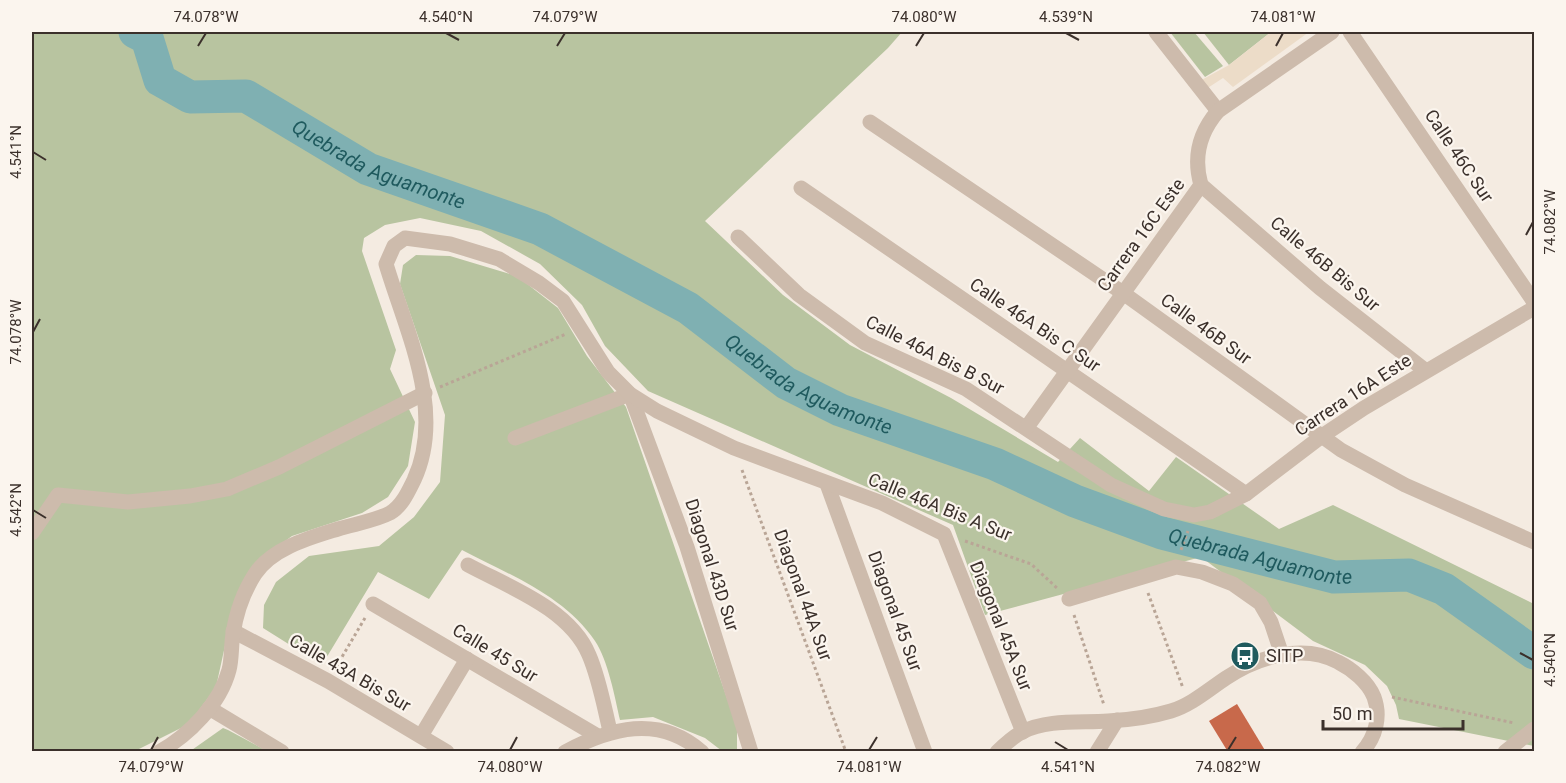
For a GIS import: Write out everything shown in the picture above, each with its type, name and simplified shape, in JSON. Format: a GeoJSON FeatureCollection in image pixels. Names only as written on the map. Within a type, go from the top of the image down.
{"type":"FeatureCollection","features":[{"type":"Feature","properties":{"kind":"street"},"geometry":{"type":"LineString","coordinates":[[1156,32],[1218,111]]}},
{"type":"Feature","properties":{"kind":"street","name":"Carrera 16C Este"},"geometry":{"type":"LineString","coordinates":[[1027,427],[1201,185],[1197,151],[1204,129],[1218,111],[1332,32]]}},
{"type":"Feature","properties":{"kind":"street","name":"Calle 46C Sur"},"geometry":{"type":"LineString","coordinates":[[1350,32],[1534,302]]}},
{"type":"Feature","properties":{"kind":"street","name":"Calle 46B Sur"},"geometry":{"type":"LineString","coordinates":[[870,122],[1123,293],[1322,436],[1384,475],[1534,542]]}},
{"type":"Feature","properties":{"kind":"street","name":"Calle 46B Bis Sur"},"geometry":{"type":"LineString","coordinates":[[1201,185],[1320,288],[1426,371]]}},
{"type":"Feature","properties":{"kind":"street","name":"Calle 46A Bis C Sur"},"geometry":{"type":"LineString","coordinates":[[801,188],[1246,494]]}},
{"type":"Feature","properties":{"kind":"street","name":"Calle 46A Bis B Sur"},"geometry":{"type":"LineString","coordinates":[[738,237],[799,296],[865,343],[966,389],[1027,427],[1111,485],[1164,509],[1194,515]]}},
{"type":"Feature","properties":{"kind":"street","name":"Calle 46A Bis A Sur"},"geometry":{"type":"LineString","coordinates":[[425,393],[386,264],[394,246],[405,238],[450,244],[499,259],[563,301],[608,372],[630,394],[657,411],[734,448],[882,503],[944,534]]}},
{"type":"Feature","properties":{"kind":"street","name":"Carrera 16A Este"},"geometry":{"type":"LineString","coordinates":[[1194,515],[1210,512],[1246,494],[1322,436],[1426,371],[1534,308]]}},
{"type":"Feature","properties":{"kind":"street"},"geometry":{"type":"LineString","coordinates":[[32,533],[58,495],[128,502],[190,496],[228,489],[279,467],[425,393],[425,440],[421,466],[402,502],[391,512],[291,545],[270,559],[256,573],[244,595],[233,631],[229,671],[209,708],[193,728],[159,752]]}},
{"type":"Feature","properties":{"kind":"street"},"geometry":{"type":"LineString","coordinates":[[515,438],[630,394]]}},
{"type":"Feature","properties":{"kind":"street","name":"Diagonal 43D Sur"},"geometry":{"type":"LineString","coordinates":[[630,394],[687,547],[751,752]]}},
{"type":"Feature","properties":{"kind":"street","name":"Diagonal 45 Sur"},"geometry":{"type":"LineString","coordinates":[[827,484],[925,752]]}},
{"type":"Feature","properties":{"kind":"street","name":"Diagonal 45A Sur"},"geometry":{"type":"LineString","coordinates":[[944,534],[1023,732]]}},
{"type":"Feature","properties":{"kind":"street"},"geometry":{"type":"LineString","coordinates":[[468,565],[542,606],[579,636],[589,655],[603,733]]}},
{"type":"Feature","properties":{"kind":"street"},"geometry":{"type":"LineString","coordinates":[[1069,599],[1176,567],[1202,572],[1233,584],[1260,603],[1271,622],[1282,655]]}},
{"type":"Feature","properties":{"kind":"street","name":"Calle 45 Sur"},"geometry":{"type":"LineString","coordinates":[[373,604],[467,659],[603,733]]}},
{"type":"Feature","properties":{"kind":"street","name":"Calle 43A Bis Sur"},"geometry":{"type":"LineString","coordinates":[[233,631],[328,681],[447,752]]}},
{"type":"Feature","properties":{"kind":"street"},"geometry":{"type":"LineString","coordinates":[[997,752],[1023,732],[1051,724],[1113,721],[1173,710],[1238,670],[1282,655],[1311,654],[1335,660],[1356,674],[1372,693],[1377,709],[1376,725],[1370,741],[1362,752]]}},
{"type":"Feature","properties":{"kind":"street"},"geometry":{"type":"LineString","coordinates":[[421,736],[467,659]]}},
{"type":"Feature","properties":{"kind":"street"},"geometry":{"type":"LineString","coordinates":[[209,708],[282,752]]}},
{"type":"Feature","properties":{"kind":"street"},"geometry":{"type":"LineString","coordinates":[[1097,752],[1113,721]]}},
{"type":"Feature","properties":{"kind":"street"},"geometry":{"type":"LineString","coordinates":[[1505,752],[1529,727]]}},
{"type":"Feature","properties":{"kind":"street"},"geometry":{"type":"LineString","coordinates":[[565,752],[603,733],[656,729],[675,735],[702,752]]}},
{"type":"Feature","properties":{"kind":"path"},"geometry":{"type":"LineString","coordinates":[[425,393],[579,328]]}},
{"type":"Feature","properties":{"kind":"path","name":"Diagonal 44A Sur"},"geometry":{"type":"LineString","coordinates":[[734,448],[846,752]]}},
{"type":"Feature","properties":{"kind":"path"},"geometry":{"type":"LineString","coordinates":[[1182,549],[1188,532]]}},
{"type":"Feature","properties":{"kind":"path","name":"Calle 46A Bis A Sur"},"geometry":{"type":"LineString","coordinates":[[944,534],[1031,564],[1069,599]]}},
{"type":"Feature","properties":{"kind":"path"},"geometry":{"type":"LineString","coordinates":[[1142,577],[1189,702]]}},
{"type":"Feature","properties":{"kind":"path"},"geometry":{"type":"LineString","coordinates":[[1069,599],[1113,721]]}},
{"type":"Feature","properties":{"kind":"path"},"geometry":{"type":"LineString","coordinates":[[328,681],[373,604]]}},
{"type":"Feature","properties":{"kind":"path"},"geometry":{"type":"LineString","coordinates":[[1372,693],[1529,727]]}},
{"type":"Feature","properties":{"kind":"green space"},"geometry":{"type":"Polygon","coordinates":[[[32,32],[902,32],[888,48],[705,221],[783,295],[850,345],[951,398],[1058,462],[1080,438],[1149,491],[1176,457],[1279,529],[1333,505],[1534,604],[1534,746],[1399,719],[1396,705],[1387,686],[1365,665],[1313,641],[1201,557],[985,615],[953,525],[648,391],[605,346],[582,305],[540,264],[481,231],[420,218],[385,225],[364,238],[362,251],[396,350],[390,369],[415,422],[408,466],[388,497],[362,513],[292,536],[257,562],[228,632],[216,687],[189,724],[135,751],[32,751],[32,32]]]}},
{"type":"Feature","properties":{"kind":"green space"},"geometry":{"type":"Polygon","coordinates":[[[1170,32],[1194,32],[1223,66],[1205,77],[1170,32]]]}},
{"type":"Feature","properties":{"kind":"green space"},"geometry":{"type":"Polygon","coordinates":[[[1203,32],[1271,32],[1229,65],[1203,32]]]}},
{"type":"Feature","properties":{"kind":"green space"},"geometry":{"type":"Polygon","coordinates":[[[416,255],[450,256],[517,276],[558,308],[587,356],[626,407],[737,727],[737,751],[722,751],[705,738],[653,717],[620,720],[604,658],[583,625],[552,599],[516,577],[462,550],[429,599],[378,572],[322,665],[263,628],[264,605],[276,582],[309,556],[379,546],[414,517],[440,482],[445,415],[400,284],[403,265],[416,255]]]}},
{"type":"Feature","properties":{"kind":"green space"},"geometry":{"type":"Polygon","coordinates":[[[223,728],[228,730],[267,751],[189,752],[223,728]]]}},
{"type":"Feature","properties":{"kind":"shaded area"},"geometry":{"type":"Polygon","coordinates":[[[1271,32],[1309,32],[1233,87],[1223,78],[1203,91],[1196,83],[1229,65],[1271,32]]]}},
{"type":"Feature","properties":{"kind":"building"},"geometry":{"type":"Polygon","coordinates":[[[1237,704],[1266,752],[1228,752],[1209,721],[1237,704]]]}},
{"type":"Feature","properties":{"kind":"waterway","name":"Quebrada Aguamonte"},"geometry":{"type":"LineString","coordinates":[[135,32],[147,38],[160,80],[190,97],[246,96],[368,169],[540,229],[688,308],[786,383],[840,410],[995,464],[1075,501],[1162,533],[1334,577],[1409,575],[1444,589],[1534,653]]}},
{"type":"Feature","properties":{"kind":"place","name":"SITP"},"geometry":{"type":"Point","coordinates":[1245,656]}}]}
